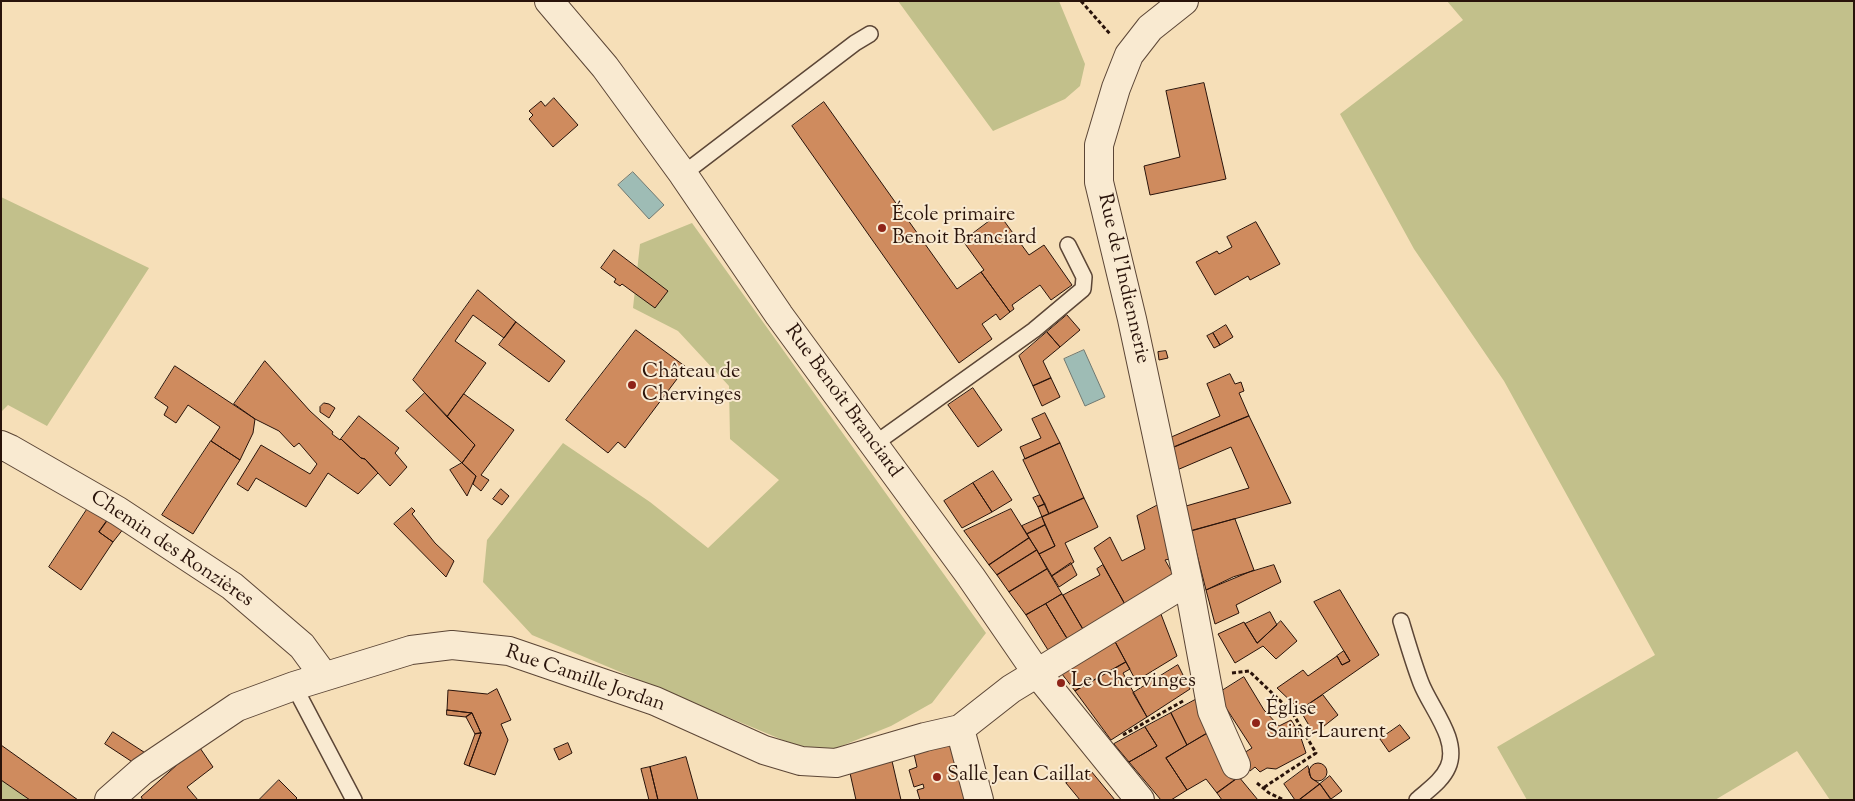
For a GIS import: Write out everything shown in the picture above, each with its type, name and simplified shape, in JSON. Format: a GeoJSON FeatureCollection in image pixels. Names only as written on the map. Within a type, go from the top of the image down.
{"type":"FeatureCollection","features":[{"type":"Feature","properties":{"kind":"street","name":"Rue Benoît Branciard"},"geometry":{"type":"LineString","coordinates":[[548,1],[605,67],[683,174],[779,315],[971,577],[1037,673],[1140,800]]}},
{"type":"Feature","properties":{"kind":"street","name":"Rue de l'Indiennerie"},"geometry":{"type":"LineString","coordinates":[[1184,1],[1150,28],[1129,55],[1116,88],[1099,145],[1099,182],[1132,320],[1188,581],[1212,711],[1236,765]]}},
{"type":"Feature","properties":{"kind":"street","name":"Chemin des Ronzières"},"geometry":{"type":"LineString","coordinates":[[1,445],[118,511],[232,586],[302,646],[324,676]]}},
{"type":"Feature","properties":{"kind":"street"},"geometry":{"type":"LineString","coordinates":[[1037,673],[1188,581]]}},
{"type":"Feature","properties":{"kind":"street","name":"Rue Camille Jordan"},"geometry":{"type":"LineString","coordinates":[[109,800],[142,771],[237,707],[324,676],[411,650],[452,645],[508,651],[654,701],[764,750],[801,761],[836,763],[925,737],[960,729],[1012,689],[1037,673]]}},
{"type":"Feature","properties":{"kind":"street"},"geometry":{"type":"LineString","coordinates":[[960,729],[979,800]]}},
{"type":"Feature","properties":{"kind":"lane"},"geometry":{"type":"LineString","coordinates":[[683,174],[855,43],[870,34]]}},
{"type":"Feature","properties":{"kind":"lane"},"geometry":{"type":"LineString","coordinates":[[873,445],[1034,330],[1084,289],[1084,277],[1068,245]]}},
{"type":"Feature","properties":{"kind":"lane"},"geometry":{"type":"LineString","coordinates":[[1400,621],[1421,684],[1446,732],[1452,753],[1448,767],[1438,782],[1417,800]]}},
{"type":"Feature","properties":{"kind":"lane"},"geometry":{"type":"LineString","coordinates":[[294,686],[354,800]]}},
{"type":"Feature","properties":{"kind":"path"},"geometry":{"type":"LineString","coordinates":[[1081,1],[1129,55]]}},
{"type":"Feature","properties":{"kind":"path"},"geometry":{"type":"LineString","coordinates":[[1099,750],[1206,681],[1249,671],[1292,712],[1316,752],[1263,788]]}},
{"type":"Feature","properties":{"kind":"shaded area"},"geometry":{"type":"Polygon","coordinates":[[[898,1],[1059,1],[1085,64],[1080,86],[1065,99],[993,131],[898,1]]]}},
{"type":"Feature","properties":{"kind":"shaded area"},"geometry":{"type":"Polygon","coordinates":[[[1447,1],[1854,1],[1854,800],[1830,800],[1797,751],[1715,800],[1527,800],[1497,747],[1655,655],[1504,381],[1414,249],[1340,114],[1463,20],[1447,1]]]}},
{"type":"Feature","properties":{"kind":"shaded area"},"geometry":{"type":"Polygon","coordinates":[[[1,197],[149,268],[47,426],[8,405],[1,412],[1,197]]]}},
{"type":"Feature","properties":{"kind":"shaded area"},"geometry":{"type":"Polygon","coordinates":[[[692,223],[986,633],[932,703],[891,726],[834,749],[797,746],[532,635],[483,582],[487,540],[563,443],[650,502],[708,548],[779,480],[730,439],[729,386],[678,331],[633,308],[640,244],[692,223]]]}},
{"type":"Feature","properties":{"kind":"shaded area"},"geometry":{"type":"Polygon","coordinates":[[[1,780],[30,800],[1,800],[1,780]]]}},
{"type":"Feature","properties":{"kind":"water"},"geometry":{"type":"Polygon","coordinates":[[[633,172],[664,205],[649,219],[618,185],[633,172]]]}},
{"type":"Feature","properties":{"kind":"water"},"geometry":{"type":"Polygon","coordinates":[[[1084,350],[1105,397],[1085,406],[1064,359],[1084,350]]]}},
{"type":"Feature","properties":{"kind":"building"},"geometry":{"type":"Polygon","coordinates":[[[1204,83],[1226,179],[1150,195],[1144,166],[1180,157],[1166,91],[1204,83]]]}},
{"type":"Feature","properties":{"kind":"building"},"geometry":{"type":"Polygon","coordinates":[[[554,98],[578,125],[553,147],[529,119],[533,115],[529,111],[541,101],[545,106],[554,98]]]}},
{"type":"Feature","properties":{"kind":"building"},"geometry":{"type":"Polygon","coordinates":[[[824,102],[957,289],[981,272],[1010,312],[1000,320],[996,314],[982,324],[992,339],[959,363],[792,126],[824,102]]]}},
{"type":"Feature","properties":{"kind":"building"},"geometry":{"type":"Polygon","coordinates":[[[999,214],[1029,255],[1044,245],[1072,285],[1051,300],[1040,285],[1012,305],[1014,309],[1010,312],[981,272],[984,270],[963,241],[999,214]]]}},
{"type":"Feature","properties":{"kind":"building"},"geometry":{"type":"Polygon","coordinates":[[[1256,222],[1280,264],[1250,280],[1248,276],[1215,295],[1196,262],[1217,251],[1219,254],[1232,247],[1227,237],[1256,222]]]}},
{"type":"Feature","properties":{"kind":"building"},"geometry":{"type":"Polygon","coordinates":[[[614,250],[668,291],[655,308],[622,284],[620,286],[614,282],[616,279],[601,268],[614,250]]]}},
{"type":"Feature","properties":{"kind":"building"},"geometry":{"type":"Polygon","coordinates":[[[478,290],[516,322],[504,338],[473,315],[455,341],[486,363],[447,417],[413,380],[478,290]]]}},
{"type":"Feature","properties":{"kind":"building"},"geometry":{"type":"Polygon","coordinates":[[[1067,315],[1080,330],[1060,347],[1047,332],[1067,315]]]}},
{"type":"Feature","properties":{"kind":"building"},"geometry":{"type":"Polygon","coordinates":[[[516,322],[565,361],[549,382],[499,345],[516,322]]]}},
{"type":"Feature","properties":{"kind":"building"},"geometry":{"type":"Polygon","coordinates":[[[1226,325],[1233,337],[1220,345],[1213,333],[1226,325]]]}},
{"type":"Feature","properties":{"kind":"building","name":"Château de Chervinges"},"geometry":{"type":"Polygon","coordinates":[[[636,330],[686,367],[625,448],[618,442],[608,453],[566,420],[636,330]]]}},
{"type":"Feature","properties":{"kind":"building"},"geometry":{"type":"Polygon","coordinates":[[[1047,332],[1060,347],[1043,361],[1051,378],[1033,386],[1019,356],[1047,332]]]}},
{"type":"Feature","properties":{"kind":"building"},"geometry":{"type":"Polygon","coordinates":[[[1213,333],[1220,345],[1214,348],[1207,336],[1213,333]]]}},
{"type":"Feature","properties":{"kind":"building"},"geometry":{"type":"Polygon","coordinates":[[[1166,351],[1168,358],[1159,360],[1158,352],[1166,351]]]}},
{"type":"Feature","properties":{"kind":"building"},"geometry":{"type":"Polygon","coordinates":[[[265,361],[310,411],[333,432],[332,434],[341,439],[361,458],[365,459],[378,473],[358,494],[328,473],[306,507],[256,478],[248,491],[237,484],[261,445],[310,474],[317,464],[299,443],[294,447],[279,431],[255,419],[234,404],[265,361]]]}},
{"type":"Feature","properties":{"kind":"building"},"geometry":{"type":"Polygon","coordinates":[[[175,366],[255,419],[253,433],[240,460],[211,441],[220,427],[188,405],[176,423],[164,415],[168,407],[155,398],[175,366]]]}},
{"type":"Feature","properties":{"kind":"building"},"geometry":{"type":"Polygon","coordinates":[[[1230,374],[1235,384],[1241,382],[1244,391],[1239,393],[1249,416],[1172,448],[1169,438],[1220,416],[1207,384],[1230,374]]]}},
{"type":"Feature","properties":{"kind":"building"},"geometry":{"type":"Polygon","coordinates":[[[1051,378],[1060,397],[1042,406],[1033,386],[1051,378]]]}},
{"type":"Feature","properties":{"kind":"building"},"geometry":{"type":"Polygon","coordinates":[[[973,388],[1002,430],[978,447],[948,405],[973,388]]]}},
{"type":"Feature","properties":{"kind":"building"},"geometry":{"type":"Polygon","coordinates":[[[425,393],[475,445],[462,463],[406,411],[425,393]]]}},
{"type":"Feature","properties":{"kind":"building"},"geometry":{"type":"Polygon","coordinates":[[[464,394],[514,430],[481,475],[489,480],[481,491],[473,484],[476,476],[462,463],[475,445],[447,417],[464,394]]]}},
{"type":"Feature","properties":{"kind":"building"},"geometry":{"type":"Polygon","coordinates":[[[324,403],[335,408],[329,418],[320,412],[320,407],[324,403]]]}},
{"type":"Feature","properties":{"kind":"building"},"geometry":{"type":"Polygon","coordinates":[[[1045,413],[1060,443],[1025,459],[1020,447],[1041,438],[1032,419],[1045,413]]]}},
{"type":"Feature","properties":{"kind":"building"},"geometry":{"type":"Polygon","coordinates":[[[359,416],[399,448],[395,453],[407,467],[390,486],[365,459],[361,458],[341,439],[359,416]]]}},
{"type":"Feature","properties":{"kind":"building"},"geometry":{"type":"Polygon","coordinates":[[[1249,416],[1291,503],[1191,531],[1186,506],[1249,488],[1231,447],[1177,470],[1172,448],[1249,416]]]}},
{"type":"Feature","properties":{"kind":"building"},"geometry":{"type":"Polygon","coordinates":[[[211,441],[240,460],[193,534],[162,515],[211,441]]]}},
{"type":"Feature","properties":{"kind":"building"},"geometry":{"type":"Polygon","coordinates":[[[1060,443],[1084,498],[1049,514],[1023,460],[1060,443]]]}},
{"type":"Feature","properties":{"kind":"building"},"geometry":{"type":"Polygon","coordinates":[[[462,463],[476,476],[467,496],[450,470],[462,463]]]}},
{"type":"Feature","properties":{"kind":"building"},"geometry":{"type":"Polygon","coordinates":[[[993,471],[1012,500],[992,512],[973,483],[993,471]]]}},
{"type":"Feature","properties":{"kind":"building"},"geometry":{"type":"Polygon","coordinates":[[[973,483],[992,512],[962,528],[944,501],[973,483]]]}},
{"type":"Feature","properties":{"kind":"building"},"geometry":{"type":"Polygon","coordinates":[[[501,489],[509,496],[502,505],[493,499],[501,489]]]}},
{"type":"Feature","properties":{"kind":"building"},"geometry":{"type":"Polygon","coordinates":[[[1040,495],[1045,504],[1038,507],[1033,498],[1040,495]]]}},
{"type":"Feature","properties":{"kind":"building"},"geometry":{"type":"Polygon","coordinates":[[[1084,498],[1098,527],[1065,543],[1074,562],[1052,576],[1039,554],[1055,546],[1042,517],[1084,498]]]}},
{"type":"Feature","properties":{"kind":"building"},"geometry":{"type":"Polygon","coordinates":[[[1045,504],[1049,514],[1042,517],[1038,507],[1045,504]]]}},
{"type":"Feature","properties":{"kind":"building"},"geometry":{"type":"Polygon","coordinates":[[[1160,504],[1178,557],[1165,560],[1177,581],[1127,608],[1094,548],[1110,537],[1122,561],[1145,549],[1137,516],[1160,504]]]}},
{"type":"Feature","properties":{"kind":"building"},"geometry":{"type":"Polygon","coordinates":[[[90,505],[109,518],[99,532],[113,542],[81,590],[49,567],[90,505]]]}},
{"type":"Feature","properties":{"kind":"building"},"geometry":{"type":"Polygon","coordinates":[[[412,508],[415,511],[412,514],[435,543],[454,561],[446,577],[394,524],[412,508]]]}},
{"type":"Feature","properties":{"kind":"building"},"geometry":{"type":"Polygon","coordinates":[[[1011,509],[1029,538],[989,565],[964,531],[1011,509]]]}},
{"type":"Feature","properties":{"kind":"building"},"geometry":{"type":"Polygon","coordinates":[[[1042,517],[1045,525],[1027,534],[1022,526],[1042,517]]]}},
{"type":"Feature","properties":{"kind":"building"},"geometry":{"type":"Polygon","coordinates":[[[109,518],[124,528],[113,542],[99,532],[109,518]]]}},
{"type":"Feature","properties":{"kind":"building"},"geometry":{"type":"Polygon","coordinates":[[[1235,519],[1254,570],[1206,590],[1191,531],[1235,519]]]}},
{"type":"Feature","properties":{"kind":"building"},"geometry":{"type":"Polygon","coordinates":[[[1045,525],[1055,546],[1039,554],[1027,534],[1045,525]]]}},
{"type":"Feature","properties":{"kind":"building"},"geometry":{"type":"Polygon","coordinates":[[[1029,538],[1037,550],[997,575],[989,565],[1029,538]]]}},
{"type":"Feature","properties":{"kind":"building"},"geometry":{"type":"Polygon","coordinates":[[[1037,550],[1047,569],[1009,592],[997,575],[1037,550]]]}},
{"type":"Feature","properties":{"kind":"building"},"geometry":{"type":"Polygon","coordinates":[[[1071,563],[1077,575],[1059,587],[1052,576],[1071,563]]]}},
{"type":"Feature","properties":{"kind":"building"},"geometry":{"type":"Polygon","coordinates":[[[1103,565],[1127,608],[1084,631],[1063,595],[1100,575],[1097,569],[1103,565]]]}},
{"type":"Feature","properties":{"kind":"building"},"geometry":{"type":"Polygon","coordinates":[[[1274,565],[1281,582],[1236,605],[1239,613],[1215,624],[1206,590],[1233,577],[1274,565]]]}},
{"type":"Feature","properties":{"kind":"building"},"geometry":{"type":"Polygon","coordinates":[[[1047,569],[1062,594],[1026,615],[1009,592],[1047,569]]]}},
{"type":"Feature","properties":{"kind":"building"},"geometry":{"type":"Polygon","coordinates":[[[1340,590],[1379,655],[1300,710],[1277,688],[1303,670],[1308,676],[1337,656],[1342,665],[1350,661],[1314,602],[1340,590]]]}},
{"type":"Feature","properties":{"kind":"building"},"geometry":{"type":"Polygon","coordinates":[[[1062,594],[1084,631],[1068,640],[1046,604],[1062,594]]]}},
{"type":"Feature","properties":{"kind":"building"},"geometry":{"type":"Polygon","coordinates":[[[1046,604],[1068,640],[1048,650],[1026,615],[1046,604]]]}},
{"type":"Feature","properties":{"kind":"building"},"geometry":{"type":"Polygon","coordinates":[[[1159,609],[1177,656],[1136,681],[1112,636],[1159,609]]]}},
{"type":"Feature","properties":{"kind":"building"},"geometry":{"type":"Polygon","coordinates":[[[1270,612],[1277,625],[1257,643],[1245,624],[1270,612]]]}},
{"type":"Feature","properties":{"kind":"building"},"geometry":{"type":"Polygon","coordinates":[[[1281,621],[1297,641],[1276,659],[1263,646],[1235,663],[1218,634],[1244,622],[1257,643],[1281,621]]]}},
{"type":"Feature","properties":{"kind":"building"},"geometry":{"type":"Polygon","coordinates":[[[1112,636],[1126,662],[1075,691],[1062,674],[1112,636]]]}},
{"type":"Feature","properties":{"kind":"building"},"geometry":{"type":"Polygon","coordinates":[[[1344,651],[1350,661],[1342,665],[1337,656],[1344,651]]]}},
{"type":"Feature","properties":{"kind":"building"},"geometry":{"type":"Polygon","coordinates":[[[1126,662],[1130,669],[1123,673],[1147,717],[1111,740],[1075,691],[1126,662]]]}},
{"type":"Feature","properties":{"kind":"building"},"geometry":{"type":"Polygon","coordinates":[[[1178,665],[1190,689],[1147,717],[1133,693],[1178,665]]]}},
{"type":"Feature","properties":{"kind":"building","name":"Église Saint-Laurent"},"geometry":{"type":"Polygon","coordinates":[[[1244,677],[1264,710],[1279,726],[1291,720],[1302,737],[1306,753],[1276,769],[1267,768],[1260,772],[1255,767],[1250,771],[1239,756],[1252,748],[1217,694],[1244,677]]]}},
{"type":"Feature","properties":{"kind":"building"},"geometry":{"type":"Polygon","coordinates":[[[497,689],[511,720],[501,724],[508,740],[495,775],[469,766],[481,733],[472,713],[447,710],[448,690],[487,694],[497,689]]]}},
{"type":"Feature","properties":{"kind":"building"},"geometry":{"type":"Polygon","coordinates":[[[1323,695],[1338,715],[1314,734],[1300,710],[1323,695]]]}},
{"type":"Feature","properties":{"kind":"building"},"geometry":{"type":"Polygon","coordinates":[[[1195,700],[1211,731],[1187,745],[1171,713],[1195,700]]]}},
{"type":"Feature","properties":{"kind":"building"},"geometry":{"type":"Polygon","coordinates":[[[447,710],[472,713],[466,717],[447,715],[447,710]]]}},
{"type":"Feature","properties":{"kind":"building"},"geometry":{"type":"Polygon","coordinates":[[[472,713],[481,733],[475,734],[466,717],[472,713]]]}},
{"type":"Feature","properties":{"kind":"building"},"geometry":{"type":"Polygon","coordinates":[[[1171,713],[1187,745],[1166,758],[1187,790],[1171,800],[1161,800],[1129,762],[1157,746],[1145,727],[1171,713]]]}},
{"type":"Feature","properties":{"kind":"building"},"geometry":{"type":"Polygon","coordinates":[[[1400,725],[1410,738],[1389,752],[1380,739],[1400,725]]]}},
{"type":"Feature","properties":{"kind":"building"},"geometry":{"type":"Polygon","coordinates":[[[1145,727],[1157,746],[1129,762],[1114,744],[1145,727]]]}},
{"type":"Feature","properties":{"kind":"building"},"geometry":{"type":"Polygon","coordinates":[[[1211,731],[1239,777],[1217,793],[1206,779],[1187,790],[1166,758],[1211,731]]]}},
{"type":"Feature","properties":{"kind":"building"},"geometry":{"type":"Polygon","coordinates":[[[113,732],[150,756],[137,765],[105,744],[113,732]]]}},
{"type":"Feature","properties":{"kind":"building"},"geometry":{"type":"Polygon","coordinates":[[[481,733],[469,766],[464,764],[475,734],[481,733]]]}},
{"type":"Feature","properties":{"kind":"building","name":"Salle Jean Caillat"},"geometry":{"type":"Polygon","coordinates":[[[953,742],[970,800],[920,800],[917,790],[924,788],[923,784],[914,787],[909,770],[917,767],[914,754],[953,742]]]}},
{"type":"Feature","properties":{"kind":"building"},"geometry":{"type":"Polygon","coordinates":[[[568,743],[572,753],[559,760],[554,749],[568,743]]]}},
{"type":"Feature","properties":{"kind":"building"},"geometry":{"type":"Polygon","coordinates":[[[1,745],[78,800],[30,800],[1,780],[1,745]]]}},
{"type":"Feature","properties":{"kind":"building"},"geometry":{"type":"Polygon","coordinates":[[[200,748],[213,767],[187,787],[198,800],[143,800],[141,797],[178,764],[200,748]]]}},
{"type":"Feature","properties":{"kind":"building"},"geometry":{"type":"Polygon","coordinates":[[[686,757],[698,800],[658,800],[650,767],[686,757]]]}},
{"type":"Feature","properties":{"kind":"building"},"geometry":{"type":"Polygon","coordinates":[[[892,761],[901,800],[856,800],[850,773],[892,761]]]}},
{"type":"Feature","properties":{"kind":"building"},"geometry":{"type":"Polygon","coordinates":[[[1318,763],[1325,765],[1327,772],[1325,779],[1318,781],[1311,779],[1309,772],[1311,765],[1318,763]]]}},
{"type":"Feature","properties":{"kind":"building"},"geometry":{"type":"Polygon","coordinates":[[[1308,766],[1311,778],[1320,784],[1299,800],[1295,800],[1284,784],[1308,766]]]}},
{"type":"Feature","properties":{"kind":"building"},"geometry":{"type":"Polygon","coordinates":[[[650,767],[658,800],[649,800],[641,769],[650,767]]]}},
{"type":"Feature","properties":{"kind":"building"},"geometry":{"type":"Polygon","coordinates":[[[1091,771],[1115,800],[1080,800],[1066,783],[1091,771]]]}},
{"type":"Feature","properties":{"kind":"building"},"geometry":{"type":"Polygon","coordinates":[[[1330,776],[1342,791],[1331,799],[1320,784],[1330,776]]]}},
{"type":"Feature","properties":{"kind":"building"},"geometry":{"type":"Polygon","coordinates":[[[1239,777],[1258,800],[1222,800],[1217,793],[1239,777]]]}},
{"type":"Feature","properties":{"kind":"building"},"geometry":{"type":"Polygon","coordinates":[[[279,780],[297,798],[295,800],[259,800],[279,780]]]}},
{"type":"Feature","properties":{"kind":"building"},"geometry":{"type":"Polygon","coordinates":[[[1320,784],[1331,800],[1299,800],[1320,784]]]}},
{"type":"Feature","properties":{"kind":"place","name":"École primaire Benoit Branciard"},"geometry":{"type":"Point","coordinates":[882,228]}},
{"type":"Feature","properties":{"kind":"place","name":"Château de Chervinges"},"geometry":{"type":"Point","coordinates":[632,385]}},
{"type":"Feature","properties":{"kind":"place","name":"Le Chervinges"},"geometry":{"type":"Point","coordinates":[1061,683]}},
{"type":"Feature","properties":{"kind":"place","name":"Église Saint-Laurent"},"geometry":{"type":"Point","coordinates":[1256,723]}},
{"type":"Feature","properties":{"kind":"place","name":"Salle Jean Caillat"},"geometry":{"type":"Point","coordinates":[937,777]}}]}
